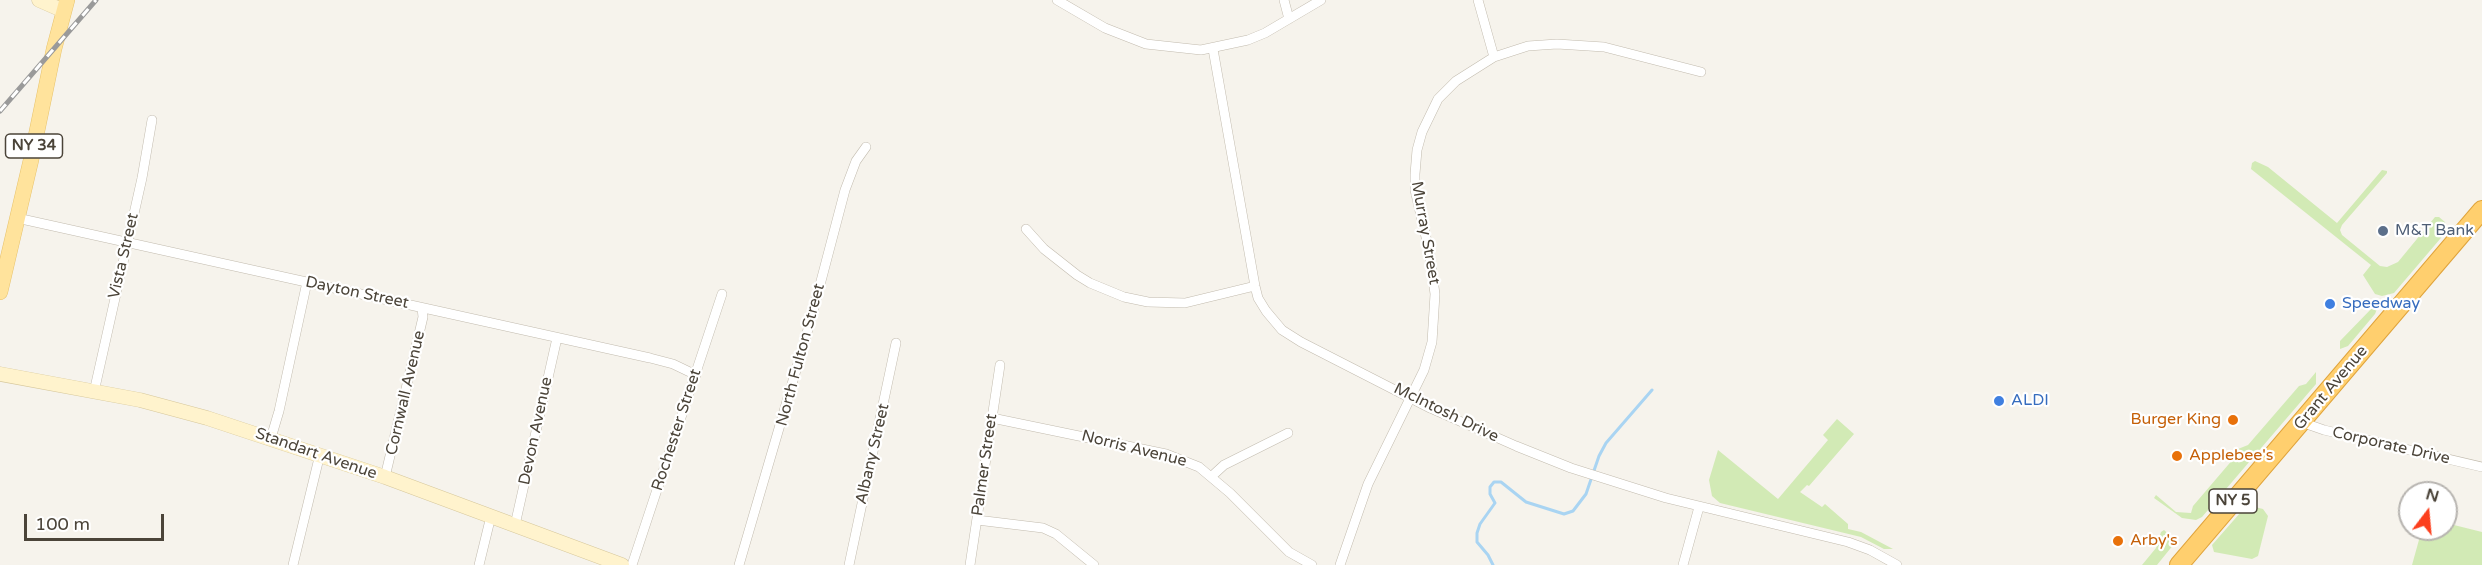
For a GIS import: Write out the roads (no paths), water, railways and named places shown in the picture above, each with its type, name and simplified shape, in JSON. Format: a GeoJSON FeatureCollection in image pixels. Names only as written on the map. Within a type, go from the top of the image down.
{"type":"FeatureCollection","features":[{"type":"Feature","properties":{"kind":"highway","name":"Grant Avenue"},"geometry":{"type":"LineString","coordinates":[[2179,565],[2482,210]]}},
{"type":"Feature","properties":{"kind":"main road","name":"NY 34"},"geometry":{"type":"LineString","coordinates":[[0,292],[54,49],[66,6]]}},
{"type":"Feature","properties":{"kind":"street"},"geometry":{"type":"LineString","coordinates":[[39,0],[66,6]]}},
{"type":"Feature","properties":{"kind":"street"},"geometry":{"type":"LineString","coordinates":[[1057,0],[1105,28],[1146,44],[1189,50],[1214,49],[1248,40],[1321,0]]}},
{"type":"Feature","properties":{"kind":"street"},"geometry":{"type":"LineString","coordinates":[[1284,0],[1289,19]]}},
{"type":"Feature","properties":{"kind":"street"},"geometry":{"type":"LineString","coordinates":[[1478,0],[1494,57]]}},
{"type":"Feature","properties":{"kind":"street","name":"Murray Street"},"geometry":{"type":"LineString","coordinates":[[1340,565],[1368,484],[1427,361],[1435,307],[1429,250],[1415,190],[1416,150],[1429,115],[1443,93],[1494,57],[1528,45],[1620,50],[1679,68],[1701,72]]}},
{"type":"Feature","properties":{"kind":"street","name":"McIntosh Drive"},"geometry":{"type":"LineString","coordinates":[[1214,49],[1255,286],[1266,311],[1282,330],[1411,398],[1563,465],[1628,487],[1699,507],[1848,542],[1870,550],[1897,565]]}},
{"type":"Feature","properties":{"kind":"street","name":"Vista Street"},"geometry":{"type":"LineString","coordinates":[[94,392],[142,178],[152,120]]}},
{"type":"Feature","properties":{"kind":"street","name":"North Fulton Street"},"geometry":{"type":"LineString","coordinates":[[739,565],[805,341],[845,190],[856,161],[866,147]]}},
{"type":"Feature","properties":{"kind":"street","name":"Dayton Street"},"geometry":{"type":"LineString","coordinates":[[17,218],[650,358],[682,367],[696,375]]}},
{"type":"Feature","properties":{"kind":"street"},"geometry":{"type":"LineString","coordinates":[[1026,230],[1044,249],[1077,275],[1124,297],[1148,302],[1185,303],[1255,286]]}},
{"type":"Feature","properties":{"kind":"street"},"geometry":{"type":"LineString","coordinates":[[271,438],[307,282]]}},
{"type":"Feature","properties":{"kind":"street","name":"Rochester Street"},"geometry":{"type":"LineString","coordinates":[[632,565],[722,294]]}},
{"type":"Feature","properties":{"kind":"street","name":"Cornwall Avenue"},"geometry":{"type":"LineString","coordinates":[[384,477],[423,317],[422,308]]}},
{"type":"Feature","properties":{"kind":"street","name":"Devon Avenue"},"geometry":{"type":"LineString","coordinates":[[515,525],[557,338]]}},
{"type":"Feature","properties":{"kind":"street","name":"Albany Street"},"geometry":{"type":"LineString","coordinates":[[849,565],[896,343]]}},
{"type":"Feature","properties":{"kind":"street","name":"Palmer Street"},"geometry":{"type":"LineString","coordinates":[[970,565],[1000,365]]}},
{"type":"Feature","properties":{"kind":"street","name":"Standart Avenue"},"geometry":{"type":"LineString","coordinates":[[0,374],[140,400],[271,438],[491,516],[603,562],[622,565]]}},
{"type":"Feature","properties":{"kind":"street","name":"Norris Avenue"},"geometry":{"type":"LineString","coordinates":[[992,418],[1166,454],[1199,467],[1212,476],[1289,552],[1311,565]]}},
{"type":"Feature","properties":{"kind":"street","name":"Corporate Drive"},"geometry":{"type":"LineString","coordinates":[[2301,422],[2324,430],[2482,467]]}},
{"type":"Feature","properties":{"kind":"street"},"geometry":{"type":"LineString","coordinates":[[1212,476],[1224,465],[1288,433]]}},
{"type":"Feature","properties":{"kind":"street"},"geometry":{"type":"LineString","coordinates":[[293,565],[320,454]]}},
{"type":"Feature","properties":{"kind":"street"},"geometry":{"type":"LineString","coordinates":[[1683,565],[1699,507]]}},
{"type":"Feature","properties":{"kind":"street"},"geometry":{"type":"LineString","coordinates":[[479,565],[491,516]]}},
{"type":"Feature","properties":{"kind":"street"},"geometry":{"type":"LineString","coordinates":[[977,520],[1043,528],[1056,534],[1094,565]]}},
{"type":"Feature","properties":{"kind":"waterway"},"geometry":{"type":"LineString","coordinates":[[1493,565],[1477,542],[1477,533],[1480,524],[1495,503],[1490,494],[1490,487],[1494,482],[1501,482],[1526,502],[1564,514],[1573,511],[1586,494],[1606,443],[1652,390]]}},
{"type":"Feature","properties":{"kind":"railway"},"geometry":{"type":"LineString","coordinates":[[0,111],[96,0]]}},
{"type":"Feature","properties":{"kind":"place","name":"M&T Bank"},"geometry":{"type":"Point","coordinates":[2383,231]}},
{"type":"Feature","properties":{"kind":"place","name":"Speedway"},"geometry":{"type":"Point","coordinates":[2330,304]}},
{"type":"Feature","properties":{"kind":"place","name":"ALDI"},"geometry":{"type":"Point","coordinates":[1999,401]}},
{"type":"Feature","properties":{"kind":"place","name":"Burger King"},"geometry":{"type":"Point","coordinates":[2233,420]}},
{"type":"Feature","properties":{"kind":"place","name":"Applebee's"},"geometry":{"type":"Point","coordinates":[2177,456]}},
{"type":"Feature","properties":{"kind":"place","name":"Arby's"},"geometry":{"type":"Point","coordinates":[2118,541]}}]}
